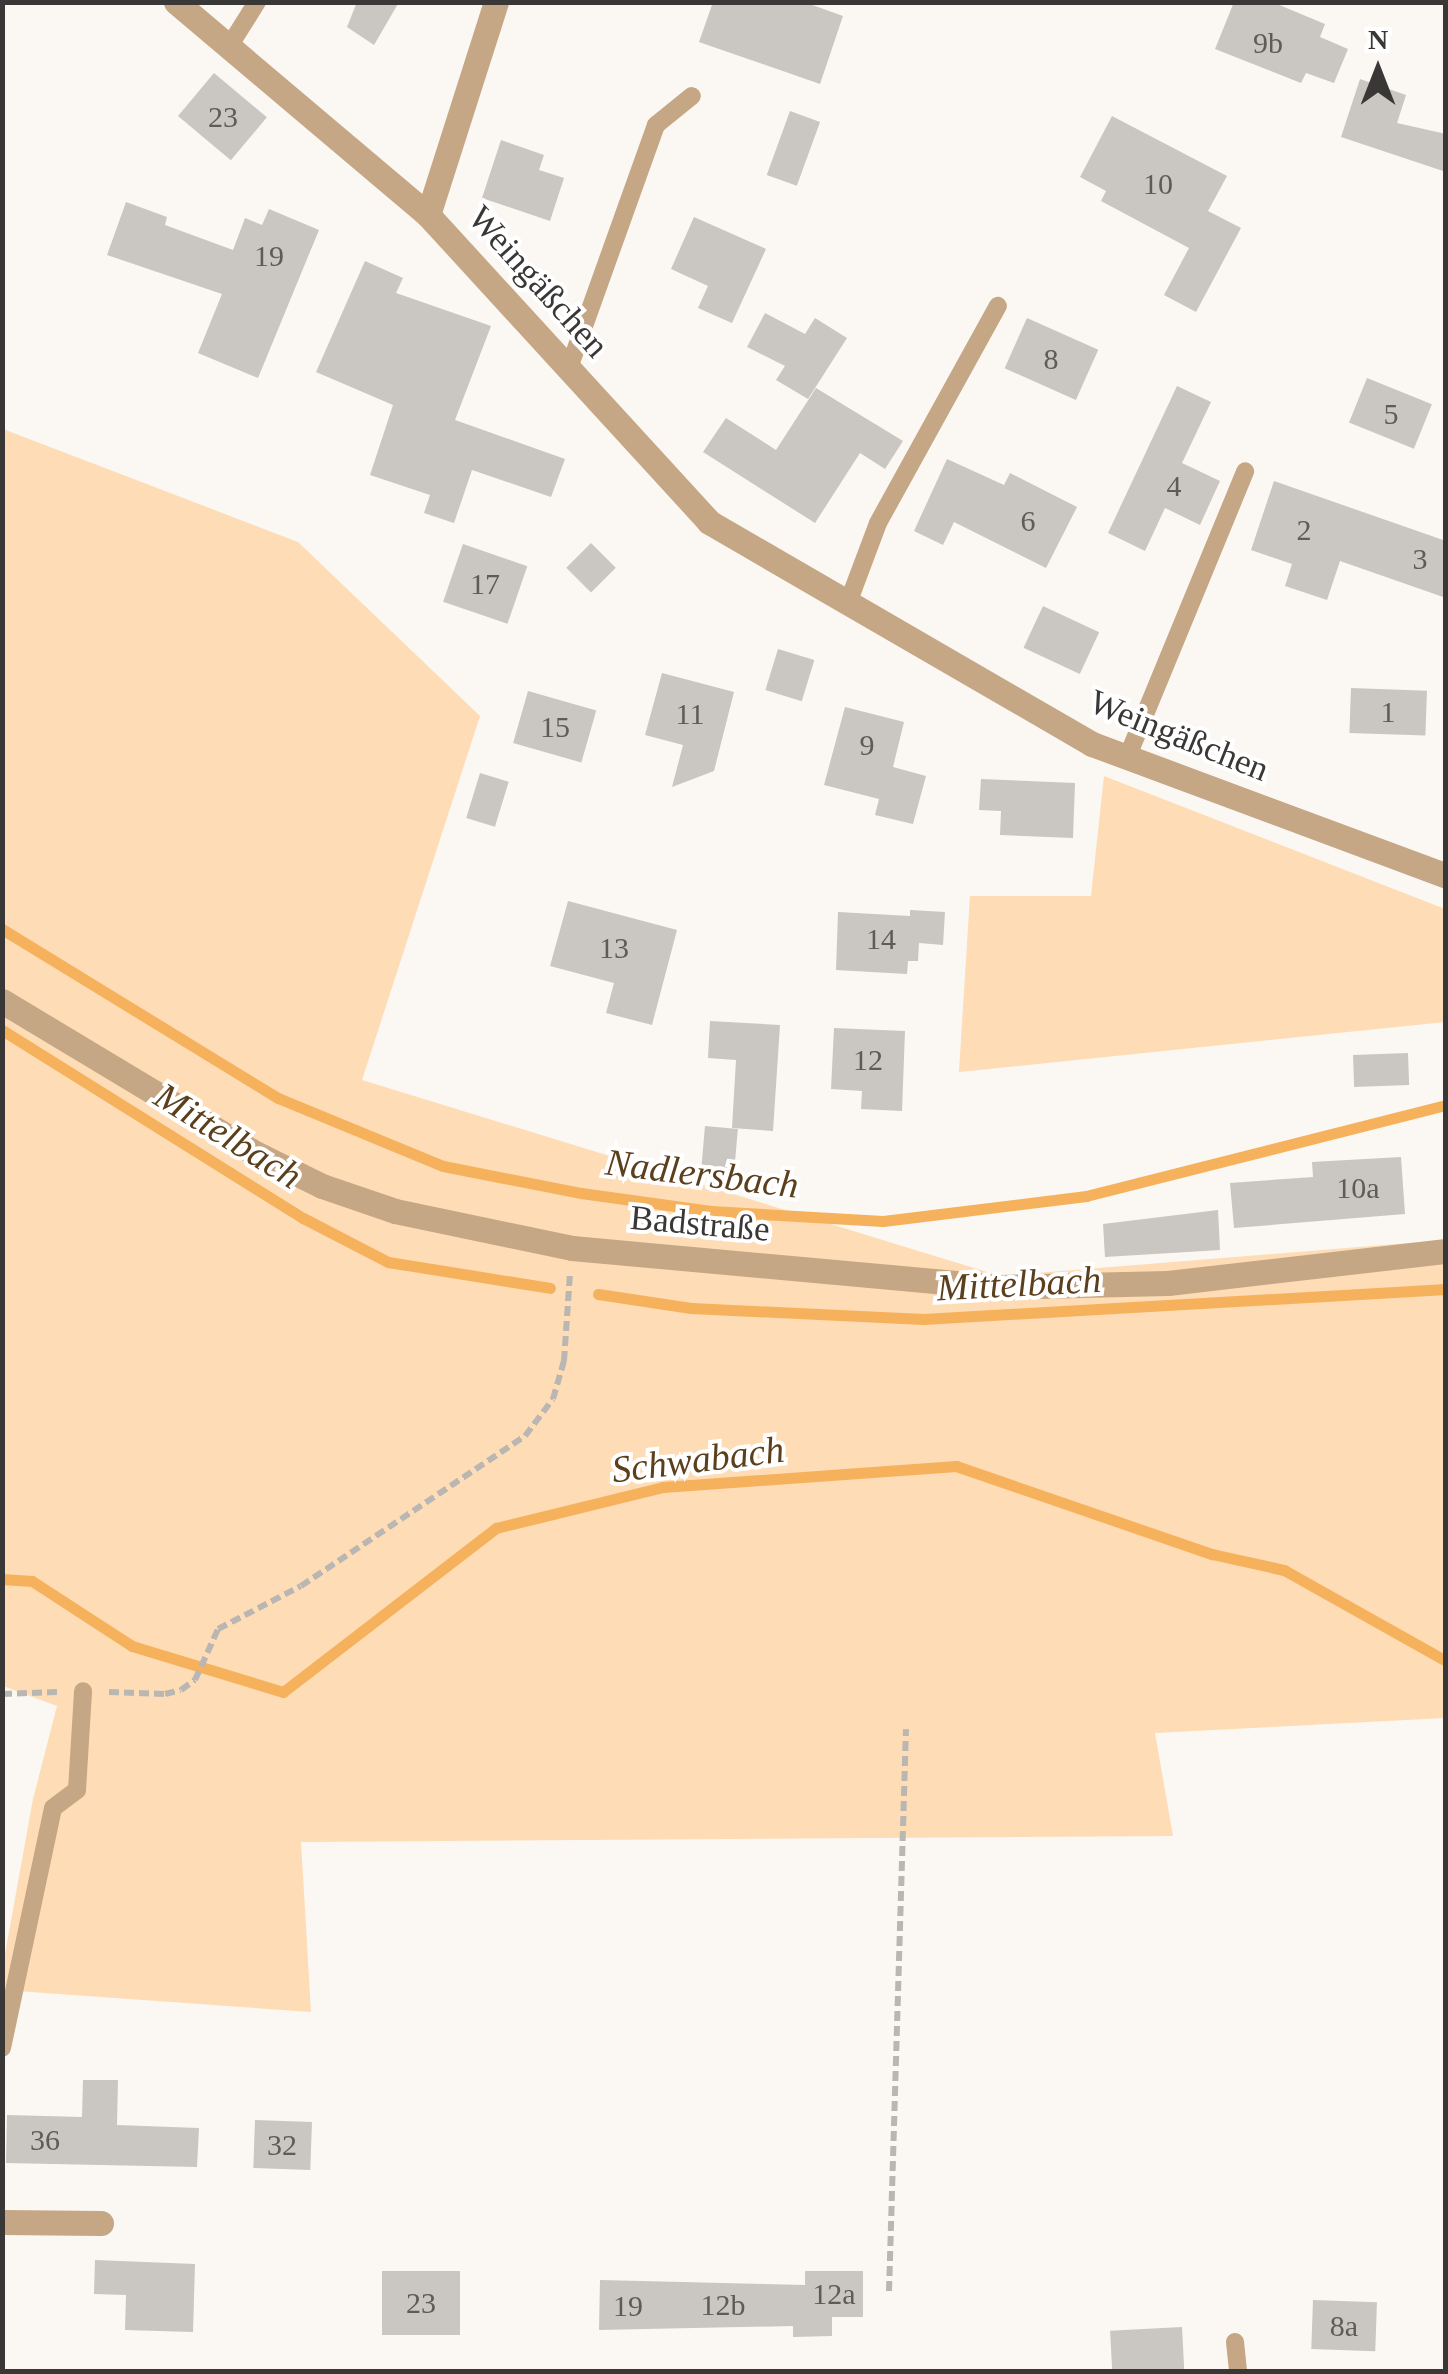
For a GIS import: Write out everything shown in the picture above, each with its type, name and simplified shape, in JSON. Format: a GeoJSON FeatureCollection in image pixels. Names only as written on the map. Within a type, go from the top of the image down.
{"type":"FeatureCollection","features":[{"type":"Feature","properties":{"kind":"street","name":"Weingäßchen"},"geometry":{"type":"LineString","coordinates":[[176,2],[428,214],[710,522],[1092,744],[1446,876]]}},
{"type":"Feature","properties":{"kind":"street"},"geometry":{"type":"LineString","coordinates":[[428,214],[496,2]]}},
{"type":"Feature","properties":{"kind":"street","name":"Badstraße"},"geometry":{"type":"LineString","coordinates":[[2,1001],[255,1152],[322,1186],[395,1211],[572,1248],[1000,1286],[1168,1283],[1446,1251]]}},
{"type":"Feature","properties":{"kind":"street"},"geometry":{"type":"LineString","coordinates":[[2,2222],[101,2224]]}},
{"type":"Feature","properties":{"kind":"lane"},"geometry":{"type":"LineString","coordinates":[[230,45],[257,2]]}},
{"type":"Feature","properties":{"kind":"lane"},"geometry":{"type":"LineString","coordinates":[[569,368],[656,125],[692,96]]}},
{"type":"Feature","properties":{"kind":"lane"},"geometry":{"type":"LineString","coordinates":[[848,603],[878,523],[998,306]]}},
{"type":"Feature","properties":{"kind":"lane"},"geometry":{"type":"LineString","coordinates":[[1126,758],[1245,471]]}},
{"type":"Feature","properties":{"kind":"lane"},"geometry":{"type":"LineString","coordinates":[[2,2048],[53,1808],[76,1790],[83,1691]]}},
{"type":"Feature","properties":{"kind":"lane"},"geometry":{"type":"LineString","coordinates":[[1235,2342],[1238,2372]]}},
{"type":"Feature","properties":{"kind":"path"},"geometry":{"type":"LineString","coordinates":[[195,1680],[218,1630],[301,1586],[526,1436],[553,1399],[564,1361],[572,1248]]}},
{"type":"Feature","properties":{"kind":"path"},"geometry":{"type":"LineString","coordinates":[[890,2291],[906,1729]]}},
{"type":"Feature","properties":{"kind":"shaded area"},"geometry":{"type":"Polygon","coordinates":[[[3,429],[298,542],[480,716],[362,1080],[1000,1276],[1445,1240],[1445,1718],[1155,1733],[1173,1836],[301,1842],[311,2012],[3,1990],[3,1965],[33,1799],[57,1706],[3,1686],[3,429]]]}},
{"type":"Feature","properties":{"kind":"shaded area"},"geometry":{"type":"Polygon","coordinates":[[[1104,776],[1445,909],[1445,1022],[959,1072],[970,896],[1091,896],[1104,776]]]}},
{"type":"Feature","properties":{"kind":"building"},"geometry":{"type":"Polygon","coordinates":[[[357,2],[399,2],[374,45],[347,27],[357,2]]]}},
{"type":"Feature","properties":{"kind":"building"},"geometry":{"type":"Polygon","coordinates":[[[713,2],[804,2],[843,16],[820,84],[699,42],[713,2]]]}},
{"type":"Feature","properties":{"kind":"building"},"geometry":{"type":"Polygon","coordinates":[[[1234,2],[1272,2],[1325,24],[1320,37],[1348,49],[1334,83],[1306,73],[1301,83],[1215,49],[1234,2]]]}},
{"type":"Feature","properties":{"kind":"building"},"geometry":{"type":"Polygon","coordinates":[[[214,73],[267,117],[231,160],[178,116],[214,73]]]}},
{"type":"Feature","properties":{"kind":"building"},"geometry":{"type":"Polygon","coordinates":[[[1360,79],[1406,95],[1397,123],[1446,134],[1446,172],[1341,137],[1360,79]]]}},
{"type":"Feature","properties":{"kind":"building"},"geometry":{"type":"Polygon","coordinates":[[[790,111],[820,122],[797,186],[767,175],[790,111]]]}},
{"type":"Feature","properties":{"kind":"building"},"geometry":{"type":"Polygon","coordinates":[[[1112,116],[1227,176],[1208,211],[1241,228],[1196,312],[1164,295],[1189,248],[1101,201],[1106,191],[1080,177],[1112,116]]]}},
{"type":"Feature","properties":{"kind":"building"},"geometry":{"type":"Polygon","coordinates":[[[501,140],[544,155],[539,170],[564,178],[550,221],[482,198],[501,140]]]}},
{"type":"Feature","properties":{"kind":"building"},"geometry":{"type":"Polygon","coordinates":[[[126,202],[167,217],[165,225],[233,250],[245,218],[262,225],[269,209],[319,230],[258,378],[198,353],[222,294],[107,255],[126,202]]]}},
{"type":"Feature","properties":{"kind":"building"},"geometry":{"type":"Polygon","coordinates":[[[694,217],[766,249],[732,323],[698,308],[708,286],[671,269],[694,217]]]}},
{"type":"Feature","properties":{"kind":"building"},"geometry":{"type":"Polygon","coordinates":[[[365,261],[403,278],[396,293],[491,326],[455,420],[565,459],[551,497],[472,470],[454,523],[424,513],[430,495],[370,475],[393,405],[316,372],[365,261]]]}},
{"type":"Feature","properties":{"kind":"building"},"geometry":{"type":"Polygon","coordinates":[[[765,313],[805,334],[815,318],[847,338],[808,399],[776,380],[785,366],[747,347],[765,313]]]}},
{"type":"Feature","properties":{"kind":"building"},"geometry":{"type":"Polygon","coordinates":[[[1027,318],[1098,350],[1076,400],[1005,368],[1027,318]]]}},
{"type":"Feature","properties":{"kind":"building"},"geometry":{"type":"Polygon","coordinates":[[[1367,378],[1432,404],[1414,449],[1349,423],[1367,378]]]}},
{"type":"Feature","properties":{"kind":"building"},"geometry":{"type":"Polygon","coordinates":[[[1177,386],[1211,402],[1182,463],[1220,481],[1200,525],[1165,508],[1145,551],[1108,533],[1177,386]]]}},
{"type":"Feature","properties":{"kind":"building"},"geometry":{"type":"Polygon","coordinates":[[[816,388],[903,441],[885,469],[860,453],[815,523],[703,452],[726,418],[776,450],[816,388]]]}},
{"type":"Feature","properties":{"kind":"building"},"geometry":{"type":"Polygon","coordinates":[[[947,459],[1004,485],[1010,473],[1077,507],[1046,568],[954,522],[943,545],[914,531],[947,459]]]}},
{"type":"Feature","properties":{"kind":"building"},"geometry":{"type":"Polygon","coordinates":[[[1274,481],[1446,541],[1446,598],[1340,561],[1327,600],[1285,586],[1292,564],[1251,550],[1274,481]]]}},
{"type":"Feature","properties":{"kind":"building"},"geometry":{"type":"Polygon","coordinates":[[[591,543],[616,568],[591,592],[566,568],[591,543]]]}},
{"type":"Feature","properties":{"kind":"building"},"geometry":{"type":"Polygon","coordinates":[[[463,544],[527,566],[507,624],[443,602],[463,544]]]}},
{"type":"Feature","properties":{"kind":"building"},"geometry":{"type":"Polygon","coordinates":[[[1043,606],[1099,632],[1080,674],[1024,648],[1043,606]]]}},
{"type":"Feature","properties":{"kind":"building"},"geometry":{"type":"Polygon","coordinates":[[[778,649],[814,660],[802,701],[765,690],[778,649]]]}},
{"type":"Feature","properties":{"kind":"building"},"geometry":{"type":"Polygon","coordinates":[[[662,673],[734,692],[714,771],[672,787],[683,745],[645,735],[662,673]]]}},
{"type":"Feature","properties":{"kind":"building"},"geometry":{"type":"Polygon","coordinates":[[[1351,688],[1427,691],[1425,736],[1349,733],[1351,688]]]}},
{"type":"Feature","properties":{"kind":"building"},"geometry":{"type":"Polygon","coordinates":[[[528,691],[596,711],[581,762],[513,743],[528,691]]]}},
{"type":"Feature","properties":{"kind":"building"},"geometry":{"type":"Polygon","coordinates":[[[845,707],[904,722],[893,767],[926,776],[913,824],[875,815],[879,799],[824,785],[845,707]]]}},
{"type":"Feature","properties":{"kind":"building"},"geometry":{"type":"Polygon","coordinates":[[[480,773],[509,782],[495,827],[466,818],[480,773]]]}},
{"type":"Feature","properties":{"kind":"building"},"geometry":{"type":"Polygon","coordinates":[[[981,779],[1075,783],[1073,838],[1000,835],[1001,811],[979,810],[981,779]]]}},
{"type":"Feature","properties":{"kind":"building"},"geometry":{"type":"Polygon","coordinates":[[[568,901],[677,930],[652,1025],[606,1013],[614,983],[550,966],[568,901]]]}},
{"type":"Feature","properties":{"kind":"building"},"geometry":{"type":"Polygon","coordinates":[[[910,910],[945,912],[943,945],[919,943],[918,961],[908,961],[907,974],[836,970],[838,912],[910,916],[910,910]]]}},
{"type":"Feature","properties":{"kind":"building"},"geometry":{"type":"Polygon","coordinates":[[[710,1021],[780,1025],[773,1131],[732,1128],[736,1060],[708,1058],[710,1021]]]}},
{"type":"Feature","properties":{"kind":"building"},"geometry":{"type":"Polygon","coordinates":[[[834,1028],[905,1031],[902,1111],[861,1109],[862,1091],[831,1089],[834,1028]]]}},
{"type":"Feature","properties":{"kind":"building"},"geometry":{"type":"Polygon","coordinates":[[[1408,1053],[1409,1085],[1354,1087],[1353,1055],[1408,1053]]]}},
{"type":"Feature","properties":{"kind":"building"},"geometry":{"type":"Polygon","coordinates":[[[705,1126],[738,1129],[734,1179],[701,1176],[705,1126]]]}},
{"type":"Feature","properties":{"kind":"building"},"geometry":{"type":"Polygon","coordinates":[[[1401,1157],[1405,1214],[1234,1228],[1230,1183],[1313,1177],[1312,1162],[1401,1157]]]}},
{"type":"Feature","properties":{"kind":"building"},"geometry":{"type":"Polygon","coordinates":[[[1218,1210],[1220,1250],[1105,1257],[1103,1224],[1218,1210]]]}},
{"type":"Feature","properties":{"kind":"building"},"geometry":{"type":"Polygon","coordinates":[[[83,2080],[118,2080],[117,2125],[199,2128],[197,2167],[6,2163],[7,2115],[82,2117],[83,2080]]]}},
{"type":"Feature","properties":{"kind":"building"},"geometry":{"type":"Polygon","coordinates":[[[255,2120],[312,2122],[310,2170],[253,2168],[255,2120]]]}},
{"type":"Feature","properties":{"kind":"building"},"geometry":{"type":"Polygon","coordinates":[[[95,2260],[195,2264],[193,2332],[125,2330],[126,2295],[94,2294],[95,2260]]]}},
{"type":"Feature","properties":{"kind":"building"},"geometry":{"type":"Polygon","coordinates":[[[382,2271],[460,2271],[460,2335],[382,2335],[382,2271]]]}},
{"type":"Feature","properties":{"kind":"building"},"geometry":{"type":"Polygon","coordinates":[[[805,2271],[863,2271],[863,2317],[832,2317],[832,2336],[793,2337],[793,2326],[599,2330],[600,2280],[805,2285],[805,2271]]]}},
{"type":"Feature","properties":{"kind":"building"},"geometry":{"type":"Polygon","coordinates":[[[1313,2300],[1377,2302],[1375,2351],[1311,2349],[1313,2300]]]}},
{"type":"Feature","properties":{"kind":"building"},"geometry":{"type":"Polygon","coordinates":[[[1182,2327],[1184,2372],[1112,2372],[1110,2331],[1182,2327]]]}},
{"type":"Feature","properties":{"kind":"waterway","name":"Nadlersbach"},"geometry":{"type":"LineString","coordinates":[[2,929],[278,1098],[443,1166],[581,1193],[711,1211],[883,1221],[1086,1196],[1446,1105]]}},
{"type":"Feature","properties":{"kind":"waterway","name":"Mittelbach"},"geometry":{"type":"LineString","coordinates":[[2,1030],[303,1218],[388,1262],[550,1288]]}},
{"type":"Feature","properties":{"kind":"waterway","name":"Mittelbach"},"geometry":{"type":"LineString","coordinates":[[598,1294],[691,1308],[923,1319],[1446,1289]]}},
{"type":"Feature","properties":{"kind":"waterway","name":"Schwabach"},"geometry":{"type":"LineString","coordinates":[[2,1579],[32,1581],[132,1646],[283,1692],[496,1528],[663,1487],[956,1466],[1212,1554],[1284,1570],[1446,1661]]}}]}
